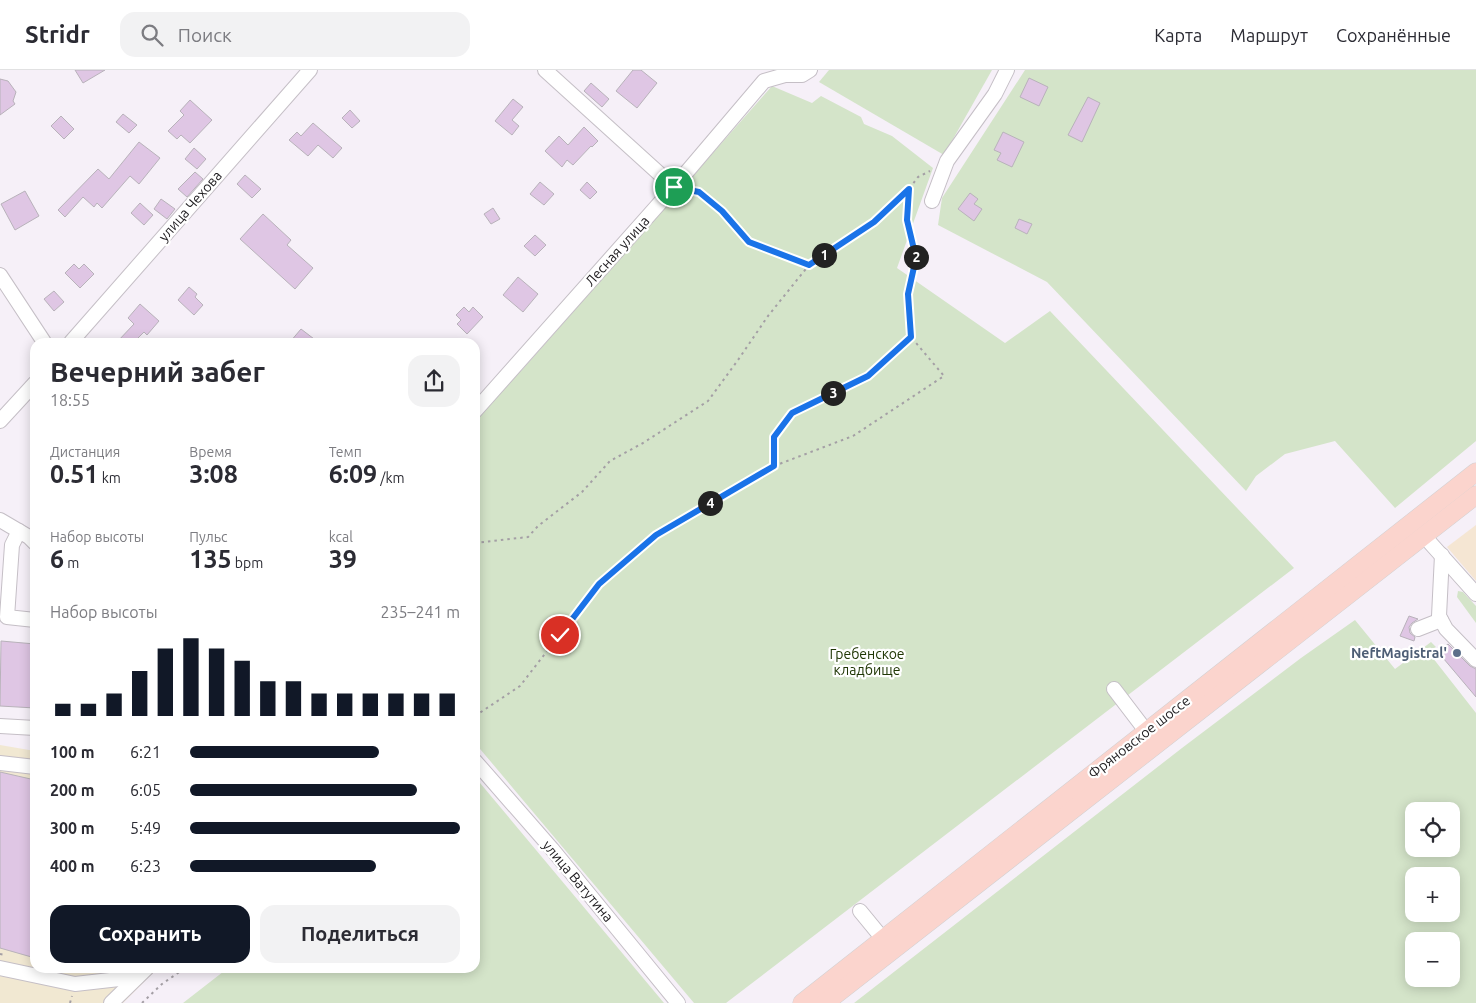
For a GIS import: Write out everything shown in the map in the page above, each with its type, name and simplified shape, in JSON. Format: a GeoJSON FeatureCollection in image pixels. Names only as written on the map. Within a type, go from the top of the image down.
{"type":"FeatureCollection","features":[{"type":"Feature","properties":{"kind":"main road","name":"Фряновское шоссе"},"geometry":{"type":"LineString","coordinates":[[802,1003],[1476,472]]}},
{"type":"Feature","properties":{"kind":"main road","name":"Фряновское шоссе"},"geometry":{"type":"LineString","coordinates":[[825,1003],[1476,495]]}},
{"type":"Feature","properties":{"kind":"street","name":"улица Чехова"},"geometry":{"type":"LineString","coordinates":[[75,338],[310,70]]}},
{"type":"Feature","properties":{"kind":"street"},"geometry":{"type":"LineString","coordinates":[[545,70],[674,187]]}},
{"type":"Feature","properties":{"kind":"street","name":"Лесная улица"},"geometry":{"type":"LineString","coordinates":[[480,405],[674,187],[764,81],[785,75],[802,75],[810,70]]}},
{"type":"Feature","properties":{"kind":"street"},"geometry":{"type":"LineString","coordinates":[[932,201],[948,161],[995,94],[1007,70]]}},
{"type":"Feature","properties":{"kind":"street"},"geometry":{"type":"LineString","coordinates":[[0,275],[41,338]]}},
{"type":"Feature","properties":{"kind":"street"},"geometry":{"type":"LineString","coordinates":[[0,422],[30,388]]}},
{"type":"Feature","properties":{"kind":"street"},"geometry":{"type":"LineString","coordinates":[[0,520],[30,539]]}},
{"type":"Feature","properties":{"kind":"street"},"geometry":{"type":"LineString","coordinates":[[19,531],[12,545],[7,617],[30,619]]}},
{"type":"Feature","properties":{"kind":"street"},"geometry":{"type":"LineString","coordinates":[[1424,536],[1476,594]]}},
{"type":"Feature","properties":{"kind":"street"},"geometry":{"type":"LineString","coordinates":[[1442,555],[1438,610],[1445,625],[1476,660]]}},
{"type":"Feature","properties":{"kind":"street"},"geometry":{"type":"LineString","coordinates":[[1418,629],[1445,625]]}},
{"type":"Feature","properties":{"kind":"street"},"geometry":{"type":"LineString","coordinates":[[1114,689],[1146,731]]}},
{"type":"Feature","properties":{"kind":"street"},"geometry":{"type":"LineString","coordinates":[[0,726],[30,728]]}},
{"type":"Feature","properties":{"kind":"street"},"geometry":{"type":"LineString","coordinates":[[0,763],[30,766]]}},
{"type":"Feature","properties":{"kind":"street","name":"улица Ватутина"},"geometry":{"type":"LineString","coordinates":[[480,767],[552,849],[678,1003]]}},
{"type":"Feature","properties":{"kind":"street"},"geometry":{"type":"LineString","coordinates":[[860,911],[883,939]]}},
{"type":"Feature","properties":{"kind":"street"},"geometry":{"type":"LineString","coordinates":[[0,968],[75,984],[105,979],[137,977]]}},
{"type":"Feature","properties":{"kind":"street"},"geometry":{"type":"LineString","coordinates":[[111,1003],[141,973]]}},
{"type":"Feature","properties":{"kind":"path"},"geometry":{"type":"LineString","coordinates":[[480,542],[528,537],[538,526],[582,492],[610,461],[644,443],[708,401],[768,316],[809,265],[874,222],[918,178],[948,161]]}},
{"type":"Feature","properties":{"kind":"path"},"geometry":{"type":"LineString","coordinates":[[674,187],[699,192],[722,211],[749,242],[809,265]]}},
{"type":"Feature","properties":{"kind":"path"},"geometry":{"type":"LineString","coordinates":[[480,713],[520,686],[599,584],[656,535],[774,466],[853,436],[944,376],[911,337],[908,294],[916,258],[907,220],[909,189]]}},
{"type":"Feature","properties":{"kind":"path"},"geometry":{"type":"LineString","coordinates":[[774,466],[774,437],[792,413],[868,376],[911,337]]}},
{"type":"Feature","properties":{"kind":"path"},"geometry":{"type":"LineString","coordinates":[[142,1003],[162,984],[178,973]]}},
{"type":"Feature","properties":{"kind":"shaded area"},"geometry":{"type":"Polygon","coordinates":[[[1476,525],[1476,581],[1447,547],[1476,525]]]}},
{"type":"Feature","properties":{"kind":"shaded area"},"geometry":{"type":"Polygon","coordinates":[[[0,745],[30,750],[30,973],[153,973],[123,1003],[0,1003],[0,745]]]}},
{"type":"Feature","properties":{"kind":"green space"},"geometry":{"type":"Polygon","coordinates":[[[829,70],[992,70],[944,155],[819,82],[829,70]]]}},
{"type":"Feature","properties":{"kind":"green space"},"geometry":{"type":"Polygon","coordinates":[[[1025,70],[1476,70],[1476,441],[1395,508],[1335,441],[1285,454],[1256,476],[1246,491],[1047,282],[938,225],[942,198],[1025,70]]]}},
{"type":"Feature","properties":{"kind":"green space","name":"Гребенское кладбище"},"geometry":{"type":"Polygon","coordinates":[[[772,86],[812,103],[821,96],[861,117],[864,124],[892,136],[933,168],[897,268],[1005,343],[1050,311],[1294,568],[726,1003],[694,1003],[480,749],[480,411],[518,369],[521,371],[772,86]]]}},
{"type":"Feature","properties":{"kind":"green space"},"geometry":{"type":"Polygon","coordinates":[[[1458,591],[1463,592],[1476,606],[1476,623],[1457,597],[1458,591]]]}},
{"type":"Feature","properties":{"kind":"green space"},"geometry":{"type":"Polygon","coordinates":[[[1355,620],[1395,669],[1431,642],[1436,647],[1429,653],[1476,713],[1476,1003],[854,1003],[1301,658],[1355,620]]]}},
{"type":"Feature","properties":{"kind":"green space"},"geometry":{"type":"Polygon","coordinates":[[[480,783],[664,1003],[183,1003],[222,973],[480,973],[480,783]]]}},
{"type":"Feature","properties":{"kind":"building"},"geometry":{"type":"Polygon","coordinates":[[[75,70],[105,70],[83,83],[75,70]]]}},
{"type":"Feature","properties":{"kind":"building"},"geometry":{"type":"Polygon","coordinates":[[[633,70],[641,70],[657,83],[637,108],[616,91],[633,70]]]}},
{"type":"Feature","properties":{"kind":"building"},"geometry":{"type":"Polygon","coordinates":[[[1029,78],[1048,87],[1039,106],[1020,97],[1029,78]]]}},
{"type":"Feature","properties":{"kind":"building"},"geometry":{"type":"Polygon","coordinates":[[[0,79],[8,81],[16,92],[13,101],[15,104],[0,115],[0,79]]]}},
{"type":"Feature","properties":{"kind":"building"},"geometry":{"type":"Polygon","coordinates":[[[591,83],[609,99],[602,107],[584,91],[591,83]]]}},
{"type":"Feature","properties":{"kind":"building"},"geometry":{"type":"Polygon","coordinates":[[[1088,97],[1100,103],[1082,142],[1068,135],[1088,97]]]}},
{"type":"Feature","properties":{"kind":"building"},"geometry":{"type":"Polygon","coordinates":[[[513,99],[523,107],[512,120],[519,126],[512,135],[495,121],[513,99]]]}},
{"type":"Feature","properties":{"kind":"building"},"geometry":{"type":"Polygon","coordinates":[[[190,100],[212,120],[190,143],[181,135],[177,139],[168,131],[184,115],[180,111],[190,100]]]}},
{"type":"Feature","properties":{"kind":"building"},"geometry":{"type":"Polygon","coordinates":[[[350,110],[360,121],[352,128],[342,118],[350,110]]]}},
{"type":"Feature","properties":{"kind":"building"},"geometry":{"type":"Polygon","coordinates":[[[123,114],[137,125],[129,133],[116,122],[123,114]]]}},
{"type":"Feature","properties":{"kind":"building"},"geometry":{"type":"Polygon","coordinates":[[[61,116],[74,129],[64,139],[51,126],[61,116]]]}},
{"type":"Feature","properties":{"kind":"building"},"geometry":{"type":"Polygon","coordinates":[[[313,123],[342,148],[333,158],[318,145],[308,156],[289,140],[297,132],[301,136],[313,123]]]}},
{"type":"Feature","properties":{"kind":"building"},"geometry":{"type":"Polygon","coordinates":[[[584,127],[598,141],[573,165],[567,160],[562,167],[545,151],[559,136],[568,145],[584,127]]]}},
{"type":"Feature","properties":{"kind":"building"},"geometry":{"type":"Polygon","coordinates":[[[1003,132],[1024,142],[1012,167],[997,160],[1001,153],[994,150],[1003,132]]]}},
{"type":"Feature","properties":{"kind":"building"},"geometry":{"type":"Polygon","coordinates":[[[139,142],[160,158],[139,184],[130,176],[102,208],[97,203],[94,207],[83,197],[65,217],[58,210],[98,169],[109,179],[139,142]]]}},
{"type":"Feature","properties":{"kind":"building"},"geometry":{"type":"Polygon","coordinates":[[[194,148],[206,159],[197,169],[185,159],[194,148]]]}},
{"type":"Feature","properties":{"kind":"building"},"geometry":{"type":"Polygon","coordinates":[[[195,172],[203,179],[187,197],[178,189],[195,172]]]}},
{"type":"Feature","properties":{"kind":"building"},"geometry":{"type":"Polygon","coordinates":[[[245,175],[261,189],[252,198],[237,184],[245,175]]]}},
{"type":"Feature","properties":{"kind":"building"},"geometry":{"type":"Polygon","coordinates":[[[540,182],[554,194],[544,205],[530,194],[540,182]]]}},
{"type":"Feature","properties":{"kind":"building"},"geometry":{"type":"Polygon","coordinates":[[[587,182],[597,192],[590,199],[580,190],[587,182]]]}},
{"type":"Feature","properties":{"kind":"building"},"geometry":{"type":"Polygon","coordinates":[[[25,191],[39,216],[15,230],[1,204],[25,191]]]}},
{"type":"Feature","properties":{"kind":"building"},"geometry":{"type":"Polygon","coordinates":[[[970,193],[978,199],[974,204],[982,209],[974,221],[958,209],[970,193]]]}},
{"type":"Feature","properties":{"kind":"building"},"geometry":{"type":"Polygon","coordinates":[[[161,199],[175,209],[167,219],[154,209],[161,199]]]}},
{"type":"Feature","properties":{"kind":"building"},"geometry":{"type":"Polygon","coordinates":[[[140,203],[153,215],[144,225],[131,213],[140,203]]]}},
{"type":"Feature","properties":{"kind":"building"},"geometry":{"type":"Polygon","coordinates":[[[493,208],[500,219],[491,224],[484,214],[493,208]]]}},
{"type":"Feature","properties":{"kind":"building"},"geometry":{"type":"Polygon","coordinates":[[[263,214],[291,240],[287,245],[313,268],[295,289],[240,239],[263,214]]]}},
{"type":"Feature","properties":{"kind":"building"},"geometry":{"type":"Polygon","coordinates":[[[1019,219],[1032,224],[1027,234],[1015,228],[1019,219]]]}},
{"type":"Feature","properties":{"kind":"building"},"geometry":{"type":"Polygon","coordinates":[[[535,235],[546,245],[535,256],[524,246],[535,235]]]}},
{"type":"Feature","properties":{"kind":"building"},"geometry":{"type":"Polygon","coordinates":[[[74,264],[79,269],[84,264],[94,274],[80,288],[65,273],[74,264]]]}},
{"type":"Feature","properties":{"kind":"building"},"geometry":{"type":"Polygon","coordinates":[[[518,277],[538,294],[523,312],[503,295],[518,277]]]}},
{"type":"Feature","properties":{"kind":"building"},"geometry":{"type":"Polygon","coordinates":[[[189,287],[197,294],[195,297],[203,305],[194,315],[178,300],[189,287]]]}},
{"type":"Feature","properties":{"kind":"building"},"geometry":{"type":"Polygon","coordinates":[[[54,291],[64,302],[54,311],[44,299],[54,291]]]}},
{"type":"Feature","properties":{"kind":"building"},"geometry":{"type":"Polygon","coordinates":[[[140,304],[159,321],[147,335],[144,332],[138,338],[121,338],[134,324],[128,318],[140,304]]]}},
{"type":"Feature","properties":{"kind":"building"},"geometry":{"type":"Polygon","coordinates":[[[464,307],[469,312],[473,307],[483,317],[467,334],[457,324],[461,320],[456,315],[464,307]]]}},
{"type":"Feature","properties":{"kind":"building"},"geometry":{"type":"Polygon","coordinates":[[[301,329],[313,338],[293,338],[301,329]]]}},
{"type":"Feature","properties":{"kind":"building"},"geometry":{"type":"Polygon","coordinates":[[[1409,616],[1418,619],[1409,627],[1410,633],[1415,637],[1414,641],[1400,636],[1409,616]]]}},
{"type":"Feature","properties":{"kind":"building"},"geometry":{"type":"Polygon","coordinates":[[[1,641],[30,644],[30,708],[0,706],[1,641]]]}},
{"type":"Feature","properties":{"kind":"building"},"geometry":{"type":"Polygon","coordinates":[[[1448,644],[1470,666],[1476,669],[1476,697],[1438,652],[1448,644]]]}},
{"type":"Feature","properties":{"kind":"building"},"geometry":{"type":"Polygon","coordinates":[[[0,772],[30,779],[30,957],[0,948],[0,772]]]}},
{"type":"Feature","properties":{"kind":"place","name":"NeftMagistral'"},"geometry":{"type":"Point","coordinates":[1457,653]}},
{"type":"Feature","properties":{"kind":"route"},"geometry":{"type":"LineString","coordinates":[[560,635],[599,584],[656,535],[774,466],[774,437],[792,413],[868,376],[911,337],[908,294],[916,258],[907,220],[909,189],[874,222],[809,265],[749,242],[722,211],[699,192],[674,187]]}}]}
